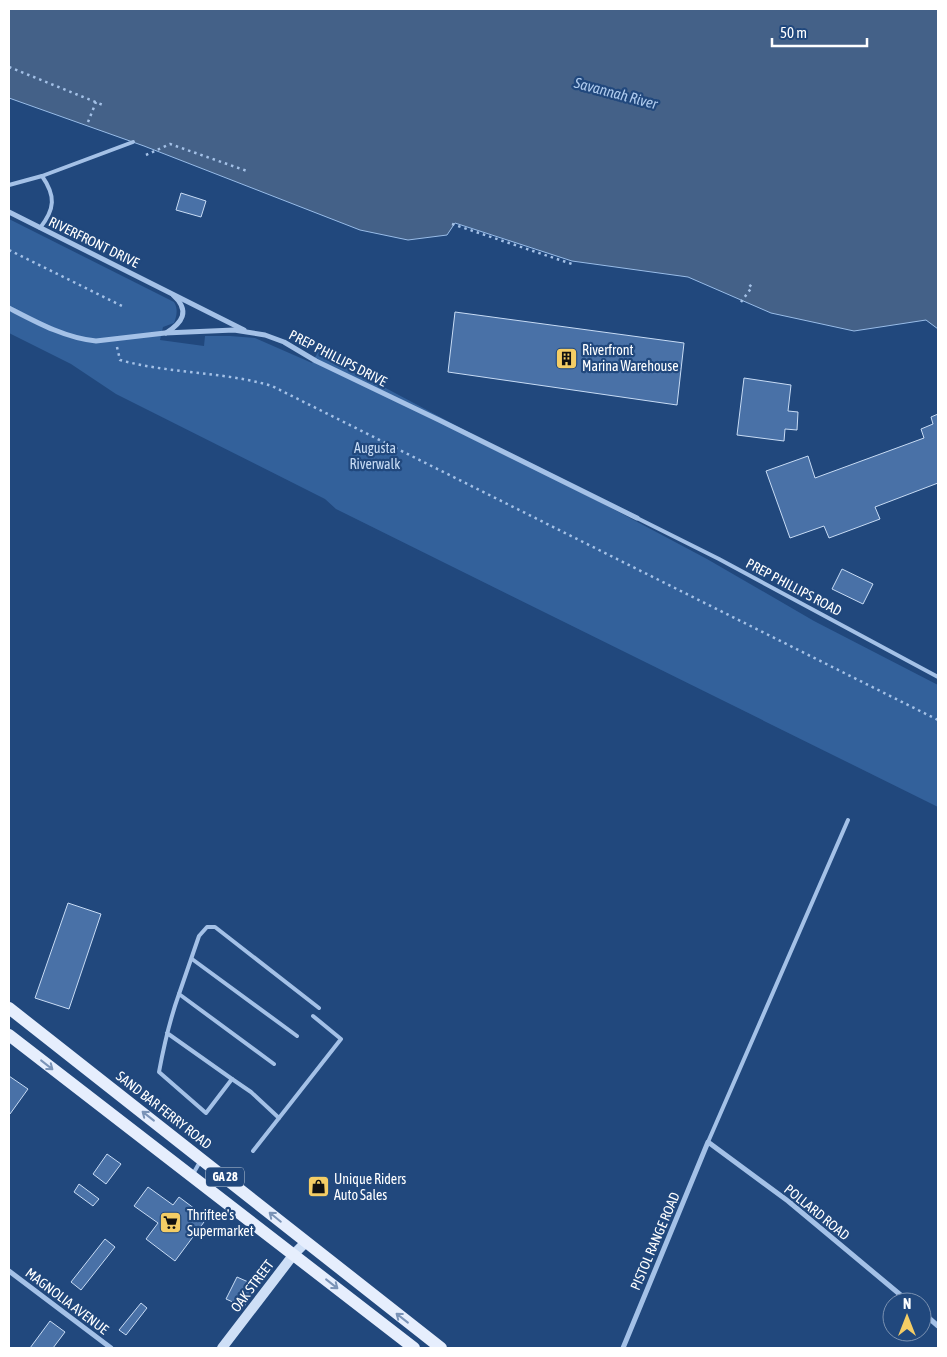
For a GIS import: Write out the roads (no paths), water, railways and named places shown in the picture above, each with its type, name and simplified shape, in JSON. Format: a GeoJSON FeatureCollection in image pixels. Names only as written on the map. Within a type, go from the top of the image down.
{"type":"FeatureCollection","features":[{"type":"Feature","properties":{"kind":"main road","name":"SAND BAR FERRY ROAD"},"geometry":{"type":"LineString","coordinates":[[9,1008],[441,1348]]}},
{"type":"Feature","properties":{"kind":"main road","name":"GA 28"},"geometry":{"type":"LineString","coordinates":[[9,1036],[414,1348]]}},
{"type":"Feature","properties":{"kind":"street","name":"RIVERFRONT DRIVE"},"geometry":{"type":"LineString","coordinates":[[9,212],[247,331]]}},
{"type":"Feature","properties":{"kind":"street"},"geometry":{"type":"LineString","coordinates":[[165,334],[177,326],[183,314],[181,304],[169,291]]}},
{"type":"Feature","properties":{"kind":"street","name":"PREP PHILLIPS DRIVE"},"geometry":{"type":"LineString","coordinates":[[9,308],[60,332],[96,341],[234,330],[265,335],[284,342],[316,361],[637,518]]}},
{"type":"Feature","properties":{"kind":"street","name":"POLLARD ROAD"},"geometry":{"type":"LineString","coordinates":[[708,1142],[788,1201],[897,1292]]}},
{"type":"Feature","properties":{"kind":"street","name":"PISTOL RANGE ROAD"},"geometry":{"type":"LineString","coordinates":[[623,1348],[708,1142]]}},
{"type":"Feature","properties":{"kind":"street","name":"OAK STREET"},"geometry":{"type":"LineString","coordinates":[[222,1348],[294,1254],[306,1242]]}},
{"type":"Feature","properties":{"kind":"street","name":"MAGNOLIA AVENUE"},"geometry":{"type":"LineString","coordinates":[[9,1271],[111,1348]]}},
{"type":"Feature","properties":{"kind":"lane"},"geometry":{"type":"LineString","coordinates":[[9,185],[42,176],[132,142]]}},
{"type":"Feature","properties":{"kind":"lane"},"geometry":{"type":"LineString","coordinates":[[40,228],[48,218],[52,207],[52,196],[42,176]]}},
{"type":"Feature","properties":{"kind":"lane","name":"PREP PHILLIPS ROAD"},"geometry":{"type":"LineString","coordinates":[[637,518],[719,559],[938,677]]}},
{"type":"Feature","properties":{"kind":"lane"},"geometry":{"type":"LineString","coordinates":[[708,1142],[848,820]]}},
{"type":"Feature","properties":{"kind":"lane"},"geometry":{"type":"LineString","coordinates":[[232,1079],[206,1112],[158,1072],[170,1018],[199,936],[208,927],[215,927],[319,1008]]}},
{"type":"Feature","properties":{"kind":"lane"},"geometry":{"type":"LineString","coordinates":[[192,960],[297,1036]]}},
{"type":"Feature","properties":{"kind":"lane"},"geometry":{"type":"LineString","coordinates":[[179,994],[274,1064]]}},
{"type":"Feature","properties":{"kind":"lane"},"geometry":{"type":"LineString","coordinates":[[253,1151],[340,1039],[313,1016]]}},
{"type":"Feature","properties":{"kind":"lane"},"geometry":{"type":"LineString","coordinates":[[167,1033],[251,1092],[279,1118]]}},
{"type":"Feature","properties":{"kind":"lane"},"geometry":{"type":"LineString","coordinates":[[191,1177],[202,1158]]}},
{"type":"Feature","properties":{"kind":"water","name":"Savannah River"},"geometry":{"type":"Polygon","coordinates":[[[9,9],[938,9],[938,329],[926,320],[854,331],[771,313],[688,277],[572,261],[455,223],[447,235],[408,240],[360,230],[144,146],[9,98],[9,9]]]}},
{"type":"Feature","properties":{"kind":"place","name":"Riverfront Marina Warehouse"},"geometry":{"type":"Point","coordinates":[566,358]}},
{"type":"Feature","properties":{"kind":"place","name":"Unique Riders Auto Sales"},"geometry":{"type":"Point","coordinates":[318,1187]}},
{"type":"Feature","properties":{"kind":"place","name":"Thriftee's Supermarket"},"geometry":{"type":"Point","coordinates":[171,1223]}},
{"type":"Feature","properties":{"kind":"park label","name":"Augusta Riverwalk"},"geometry":{"type":"Point","coordinates":[375,456]}}]}
